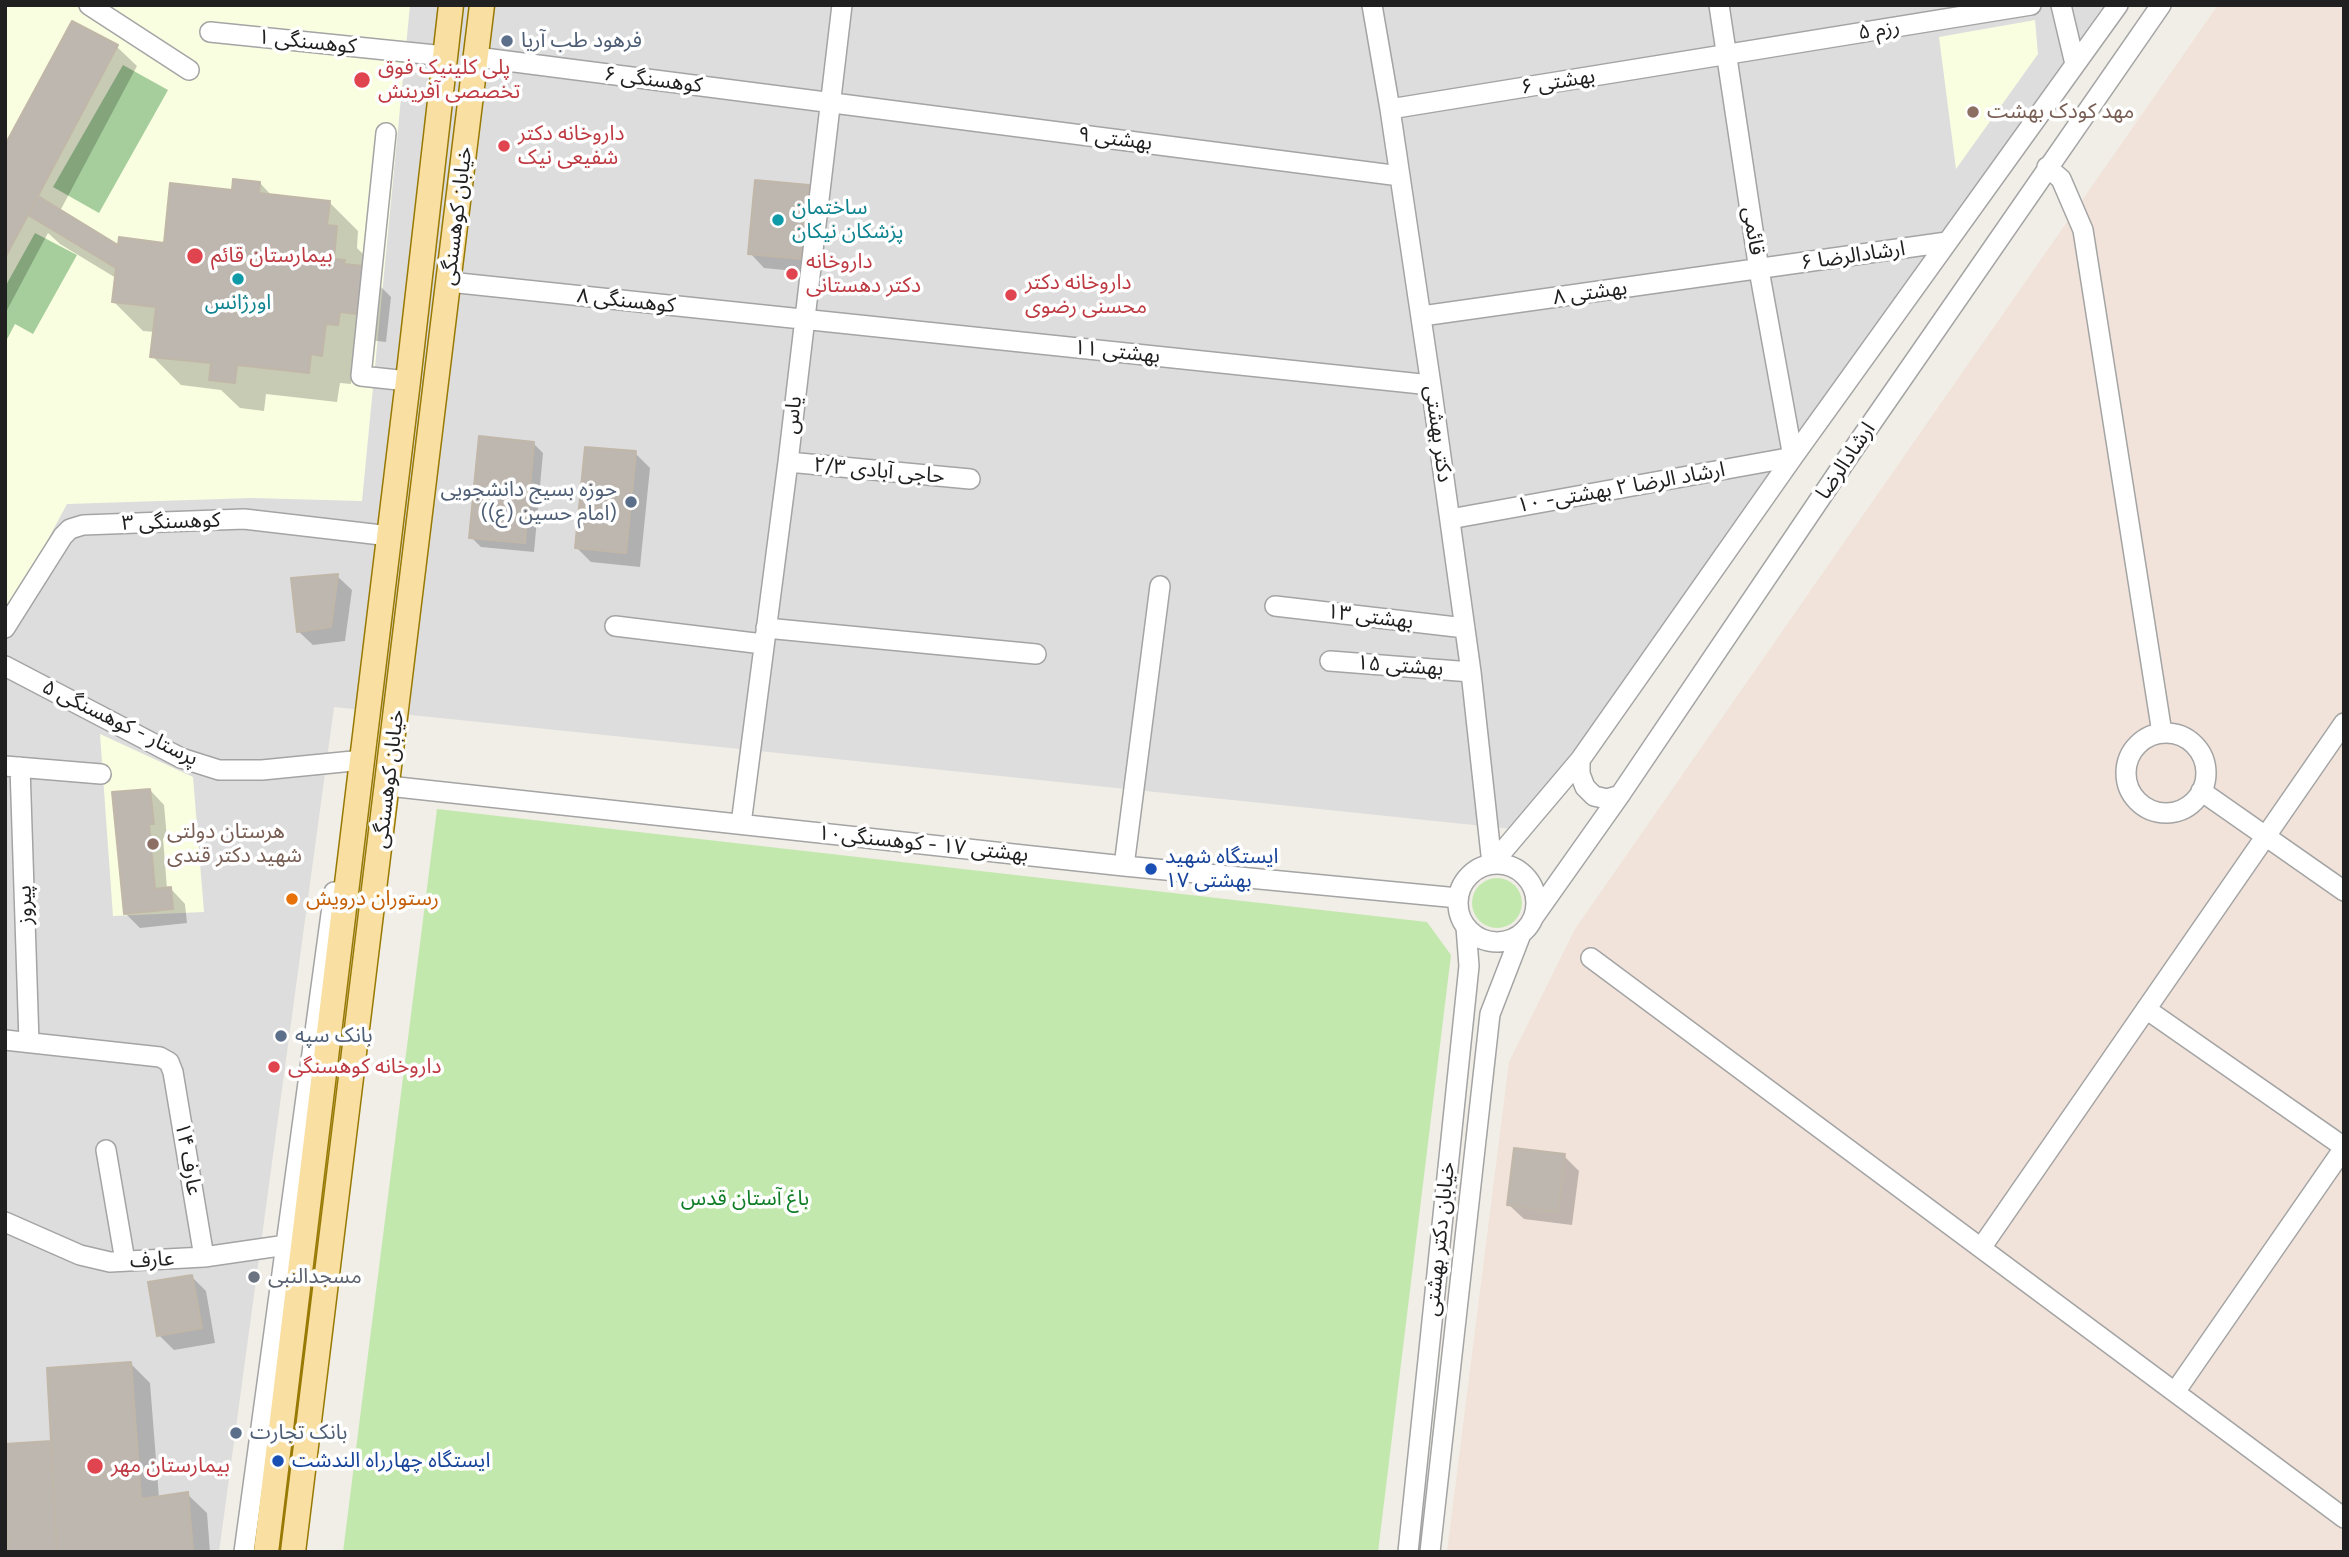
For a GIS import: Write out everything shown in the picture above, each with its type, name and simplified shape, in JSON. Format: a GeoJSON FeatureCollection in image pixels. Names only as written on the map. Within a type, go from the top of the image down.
{"type":"FeatureCollection","features":[{"type":"Feature","properties":{"kind":"main road","name":"خیابان کوهسنگی"},"geometry":{"type":"LineString","coordinates":[[266,1552],[296,1244],[357,761],[390,536],[451,5]]}},
{"type":"Feature","properties":{"kind":"main road","name":"خیابان کوهسنگی"},"geometry":{"type":"LineString","coordinates":[[293,1552],[482,5]]}},
{"type":"Feature","properties":{"kind":"street"},"geometry":{"type":"LineString","coordinates":[[89,5],[192,64],[112,5]]}},
{"type":"Feature","properties":{"kind":"street","name":"یاس"},"geometry":{"type":"LineString","coordinates":[[741,824],[788,462],[842,5]]}},
{"type":"Feature","properties":{"kind":"street","name":"دکتر بهشتی"},"geometry":{"type":"LineString","coordinates":[[1372,5],[1422,316],[1471,672],[1492,864]]}},
{"type":"Feature","properties":{"kind":"street","name":"قائمی"},"geometry":{"type":"LineString","coordinates":[[1719,5],[1759,270],[1793,457]]}},
{"type":"Feature","properties":{"kind":"street","name":"رزم ۵"},"geometry":{"type":"LineString","coordinates":[[1726,54],[2031,5]]}},
{"type":"Feature","properties":{"kind":"street"},"geometry":{"type":"LineString","coordinates":[[2061,5],[2075,64]]}},
{"type":"Feature","properties":{"kind":"street"},"geometry":{"type":"LineString","coordinates":[[1492,864],[1580,760],[1793,457],[2118,5]]}},
{"type":"Feature","properties":{"kind":"street","name":"ارشادالرضا"},"geometry":{"type":"LineString","coordinates":[[1533,918],[1620,795],[2047,167],[2161,5]]}},
{"type":"Feature","properties":{"kind":"street","name":"کوهسنگی ۱"},"geometry":{"type":"LineString","coordinates":[[210,32],[446,56]]}},
{"type":"Feature","properties":{"kind":"street","name":"بهشتی ۶"},"geometry":{"type":"LineString","coordinates":[[1390,109],[1726,54]]}},
{"type":"Feature","properties":{"kind":"street","name":"کوهسنگی ۶"},"geometry":{"type":"LineString","coordinates":[[476,57],[830,103]]}},
{"type":"Feature","properties":{"kind":"street","name":"بهشتی ۹"},"geometry":{"type":"LineString","coordinates":[[830,103],[1400,176]]}},
{"type":"Feature","properties":{"kind":"street"},"geometry":{"type":"LineString","coordinates":[[386,133],[361,376],[408,381]]}},
{"type":"Feature","properties":{"kind":"street"},"geometry":{"type":"LineString","coordinates":[[2047,167],[2062,178],[2083,230],[2162,733]]}},
{"type":"Feature","properties":{"kind":"street","name":"ارشادالرضا ۶"},"geometry":{"type":"LineString","coordinates":[[1759,270],[1947,242]]}},
{"type":"Feature","properties":{"kind":"street","name":"بهشتی ۸"},"geometry":{"type":"LineString","coordinates":[[1422,316],[1759,270]]}},
{"type":"Feature","properties":{"kind":"street","name":"کوهسنگی ۸"},"geometry":{"type":"LineString","coordinates":[[449,282],[803,319]]}},
{"type":"Feature","properties":{"kind":"street","name":"بهشتی ۱۱"},"geometry":{"type":"LineString","coordinates":[[803,319],[1431,385]]}},
{"type":"Feature","properties":{"kind":"street","name":"ارشاد الرضا ۲ بهشتی- ۱۰"},"geometry":{"type":"LineString","coordinates":[[1450,519],[1793,457]]}},
{"type":"Feature","properties":{"kind":"street","name":"حاجی آبادی ۲/۳"},"geometry":{"type":"LineString","coordinates":[[788,462],[970,479]]}},
{"type":"Feature","properties":{"kind":"street","name":"کوهسنگی ۳"},"geometry":{"type":"LineString","coordinates":[[5,628],[63,536],[70,529],[83,525],[244,519],[390,536]]}},
{"type":"Feature","properties":{"kind":"street"},"geometry":{"type":"LineString","coordinates":[[1124,866],[1160,586]]}},
{"type":"Feature","properties":{"kind":"street","name":"بهشتی ۱۳"},"geometry":{"type":"LineString","coordinates":[[1275,606],[1465,628]]}},
{"type":"Feature","properties":{"kind":"street"},"geometry":{"type":"LineString","coordinates":[[615,626],[1036,654]]}},
{"type":"Feature","properties":{"kind":"street","name":"بهشتی ۱۵"},"geometry":{"type":"LineString","coordinates":[[1329,661],[1471,672]]}},
{"type":"Feature","properties":{"kind":"street","name":"پرستار - کوهسنگی ۵"},"geometry":{"type":"LineString","coordinates":[[5,666],[181,758],[219,770],[262,770],[357,761]]}},
{"type":"Feature","properties":{"kind":"street"},"geometry":{"type":"LineString","coordinates":[[1981,1248],[2344,723]]}},
{"type":"Feature","properties":{"kind":"street"},"geometry":{"type":"LineString","coordinates":[[2162,733],[2178,735],[2192,742],[2202,754],[2206,769],[2201,791],[2197,799],[2185,809],[2169,814],[2154,812],[2140,805],[2130,792],[2125,777],[2127,762],[2134,747],[2147,737],[2162,733]]}},
{"type":"Feature","properties":{"kind":"street"},"geometry":{"type":"LineString","coordinates":[[1580,760],[1580,774],[1585,787],[1594,796],[1607,799],[1620,795]]}},
{"type":"Feature","properties":{"kind":"street"},"geometry":{"type":"LineString","coordinates":[[13,766],[101,774]]}},
{"type":"Feature","properties":{"kind":"street","name":"پیروز"},"geometry":{"type":"LineString","coordinates":[[13,766],[29,1042]]}},
{"type":"Feature","properties":{"kind":"street","name":"بهشتی ۱۷ - کوهسنگی۱۰"},"geometry":{"type":"LineString","coordinates":[[388,786],[1124,866],[1458,898]]}},
{"type":"Feature","properties":{"kind":"street"},"geometry":{"type":"LineString","coordinates":[[2201,791],[2344,891]]}},
{"type":"Feature","properties":{"kind":"street"},"geometry":{"type":"LineString","coordinates":[[1492,864],[1512,867],[1528,879],[1536,898],[1533,918],[1521,934],[1512,939],[1492,942],[1466,927],[1461,918],[1458,898],[1466,879],[1482,867],[1492,864]]}},
{"type":"Feature","properties":{"kind":"street","name":"خیابان دکتر بهشتی"},"geometry":{"type":"LineString","coordinates":[[1408,1552],[1468,966],[1466,927]]}},
{"type":"Feature","properties":{"kind":"street","name":"خیابان دکتر بهشتی"},"geometry":{"type":"LineString","coordinates":[[1430,1552],[1490,1014],[1521,934]]}},
{"type":"Feature","properties":{"kind":"street"},"geometry":{"type":"LineString","coordinates":[[1591,958],[2344,1518]]}},
{"type":"Feature","properties":{"kind":"street"},"geometry":{"type":"LineString","coordinates":[[2146,1009],[2344,1147],[2175,1392]]}},
{"type":"Feature","properties":{"kind":"street"},"geometry":{"type":"LineString","coordinates":[[5,1040],[29,1042]]}},
{"type":"Feature","properties":{"kind":"street","name":"عارف ۱۴"},"geometry":{"type":"LineString","coordinates":[[29,1042],[160,1057],[169,1062],[173,1072],[204,1257]]}},
{"type":"Feature","properties":{"kind":"street"},"geometry":{"type":"LineString","coordinates":[[106,1150],[125,1261]]}},
{"type":"Feature","properties":{"kind":"street","name":"عارف"},"geometry":{"type":"LineString","coordinates":[[5,1222],[79,1255],[110,1262],[204,1257],[296,1244]]}},
{"type":"Feature","properties":{"kind":"street"},"geometry":{"type":"LineString","coordinates":[[244,1552],[296,1244]]}},
{"type":"Feature","properties":{"kind":"shaded area"},"geometry":{"type":"Polygon","coordinates":[[[5,5],[2104,5],[1522,830],[334,707],[219,1552],[5,1552],[5,5]]]}},
{"type":"Feature","properties":{"kind":"shaded area","name":"بیمارستان قائم"},"geometry":{"type":"Polygon","coordinates":[[[5,5],[410,5],[362,501],[252,498],[67,504],[5,619],[5,5]]]}},
{"type":"Feature","properties":{"kind":"shaded area"},"geometry":{"type":"Polygon","coordinates":[[[2218,5],[2344,5],[2344,1552],[1447,1552],[1509,1062],[1575,929],[2218,5]]]}},
{"type":"Feature","properties":{"kind":"shaded area","name":"مهد کودک بهشت"},"geometry":{"type":"Polygon","coordinates":[[[2035,20],[2038,54],[1956,169],[1939,37],[2035,20]]]}},
{"type":"Feature","properties":{"kind":"shaded area","name":"هرستان دولتی شهید دکتر قندی"},"geometry":{"type":"Polygon","coordinates":[[[100,734],[193,777],[204,912],[113,916],[100,734]]]}},
{"type":"Feature","properties":{"kind":"green space"},"geometry":{"type":"Polygon","coordinates":[[[123,65],[168,90],[99,213],[53,187],[123,65]]]}},
{"type":"Feature","properties":{"kind":"green space"},"geometry":{"type":"Polygon","coordinates":[[[35,233],[77,255],[33,334],[15,324],[5,343],[5,287],[35,233]]]}},
{"type":"Feature","properties":{"kind":"green space","name":"باغ آستان قدس"},"geometry":{"type":"Polygon","coordinates":[[[437,809],[1427,922],[1451,955],[1378,1552],[343,1552],[437,809]]]}},
{"type":"Feature","properties":{"kind":"green space"},"geometry":{"type":"Polygon","coordinates":[[[1497,878],[1515,885],[1522,903],[1515,921],[1497,928],[1479,921],[1472,903],[1479,885],[1497,878]]]}},
{"type":"Feature","properties":{"kind":"building"},"geometry":{"type":"Polygon","coordinates":[[[72,21],[118,45],[5,258],[5,145],[72,21]]]}},
{"type":"Feature","properties":{"kind":"building","name":"اورژانس"},"geometry":{"type":"Polygon","coordinates":[[[233,179],[260,182],[259,193],[330,201],[327,225],[337,226],[334,259],[345,260],[344,264],[363,266],[357,314],[340,312],[338,325],[326,324],[322,356],[311,354],[309,373],[237,365],[235,383],[209,380],[211,363],[150,357],[156,307],[112,302],[116,268],[28,215],[38,196],[118,245],[119,237],[164,243],[170,183],[232,190],[233,179]]]}},
{"type":"Feature","properties":{"kind":"building","name":"ساختمان پزشکان نیکان"},"geometry":{"type":"Polygon","coordinates":[[[755,180],[809,185],[801,259],[748,254],[755,180]]]}},
{"type":"Feature","properties":{"kind":"building"},"geometry":{"type":"Polygon","coordinates":[[[479,436],[534,442],[525,543],[469,538],[479,436]]]}},
{"type":"Feature","properties":{"kind":"building"},"geometry":{"type":"Polygon","coordinates":[[[585,447],[636,451],[626,553],[575,548],[585,447]]]}},
{"type":"Feature","properties":{"kind":"building"},"geometry":{"type":"Polygon","coordinates":[[[338,574],[331,627],[297,632],[291,578],[338,574]]]}},
{"type":"Feature","properties":{"kind":"building"},"geometry":{"type":"Polygon","coordinates":[[[150,789],[154,824],[149,824],[155,889],[171,887],[173,909],[124,914],[112,792],[150,789]]]}},
{"type":"Feature","properties":{"kind":"building"},"geometry":{"type":"Polygon","coordinates":[[[1514,1148],[1565,1154],[1558,1212],[1507,1205],[1514,1148]]]}},
{"type":"Feature","properties":{"kind":"building"},"geometry":{"type":"Polygon","coordinates":[[[192,1275],[202,1328],[157,1336],[148,1282],[192,1275]]]}},
{"type":"Feature","properties":{"kind":"building","name":"بیمارستان مهر"},"geometry":{"type":"Polygon","coordinates":[[[131,1362],[141,1499],[188,1492],[193,1552],[57,1552],[47,1368],[131,1362]]]}},
{"type":"Feature","properties":{"kind":"building"},"geometry":{"type":"Polygon","coordinates":[[[51,1441],[57,1552],[8,1552],[5,1444],[51,1441]]]}},
{"type":"Feature","properties":{"kind":"place","name":"فرهود طب آریا"},"geometry":{"type":"Point","coordinates":[507,41]}},
{"type":"Feature","properties":{"kind":"place","name":"پلی کلینیک فوق تخصصی آفرینش"},"geometry":{"type":"Point","coordinates":[362,80]}},
{"type":"Feature","properties":{"kind":"place","name":"مهد کودک بهشت"},"geometry":{"type":"Point","coordinates":[1973,112]}},
{"type":"Feature","properties":{"kind":"place","name":"داروخانه دکتر شفیعی نیک"},"geometry":{"type":"Point","coordinates":[504,146]}},
{"type":"Feature","properties":{"kind":"place","name":"ساختمان پزشکان نیکان"},"geometry":{"type":"Point","coordinates":[778,220]}},
{"type":"Feature","properties":{"kind":"place","name":"بیمارستان قائم"},"geometry":{"type":"Point","coordinates":[195,256]}},
{"type":"Feature","properties":{"kind":"place","name":"داروخانه دکتر دهستانی"},"geometry":{"type":"Point","coordinates":[792,274]}},
{"type":"Feature","properties":{"kind":"place","name":"اورژانس"},"geometry":{"type":"Point","coordinates":[238,279]}},
{"type":"Feature","properties":{"kind":"place","name":"داروخانه دکتر محسنی رضوی"},"geometry":{"type":"Point","coordinates":[1011,295]}},
{"type":"Feature","properties":{"kind":"place","name":"حوزه بسیج دانشجویی (امام حسین (ع))"},"geometry":{"type":"Point","coordinates":[631,502]}},
{"type":"Feature","properties":{"kind":"place","name":"هرستان دولتی شهید دکتر قندی"},"geometry":{"type":"Point","coordinates":[153,844]}},
{"type":"Feature","properties":{"kind":"place","name":"ایستگاه شهید بهشتی ۱۷"},"geometry":{"type":"Point","coordinates":[1151,869]}},
{"type":"Feature","properties":{"kind":"place","name":"رستوران درویش"},"geometry":{"type":"Point","coordinates":[292,899]}},
{"type":"Feature","properties":{"kind":"place","name":"بانک سپه"},"geometry":{"type":"Point","coordinates":[281,1036]}},
{"type":"Feature","properties":{"kind":"place","name":"داروخانه کوهسنگی"},"geometry":{"type":"Point","coordinates":[274,1067]}},
{"type":"Feature","properties":{"kind":"place","name":"مسجدالنبی"},"geometry":{"type":"Point","coordinates":[254,1277]}},
{"type":"Feature","properties":{"kind":"place","name":"بانک تجارت"},"geometry":{"type":"Point","coordinates":[236,1433]}},
{"type":"Feature","properties":{"kind":"place","name":"ایستگاه چهارراه الندشت"},"geometry":{"type":"Point","coordinates":[278,1461]}},
{"type":"Feature","properties":{"kind":"place","name":"بیمارستان مهر"},"geometry":{"type":"Point","coordinates":[95,1466]}}]}
